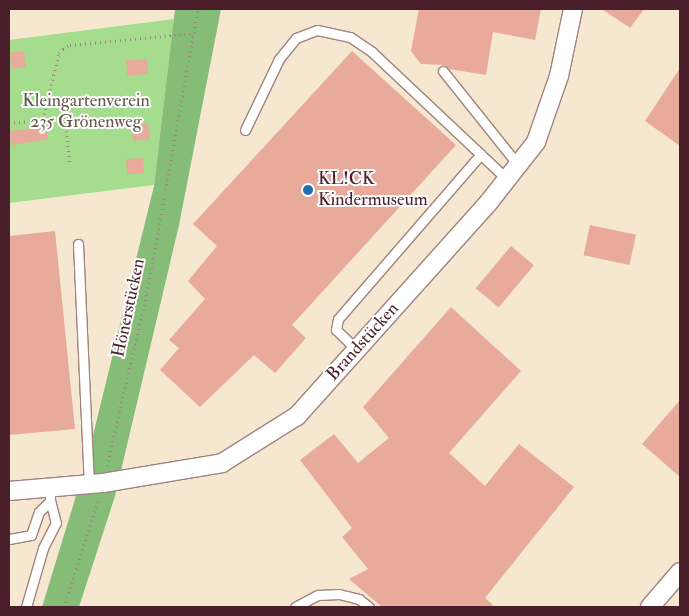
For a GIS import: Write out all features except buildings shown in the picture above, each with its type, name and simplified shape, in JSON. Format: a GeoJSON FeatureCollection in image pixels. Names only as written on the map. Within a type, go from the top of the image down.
{"type":"FeatureCollection","features":[{"type":"Feature","properties":{"kind":"street","name":"Brandstücken"},"geometry":{"type":"LineString","coordinates":[[9,491],[50,494],[96,484],[222,463],[297,416],[507,179],[536,142],[559,76],[573,9]]}},
{"type":"Feature","properties":{"kind":"street"},"geometry":{"type":"LineString","coordinates":[[650,607],[680,572]]}},
{"type":"Feature","properties":{"kind":"lane"},"geometry":{"type":"LineString","coordinates":[[245,130],[278,59],[296,38],[317,30],[350,37],[372,52],[507,179]]}},
{"type":"Feature","properties":{"kind":"lane"},"geometry":{"type":"LineString","coordinates":[[443,71],[518,165]]}},
{"type":"Feature","properties":{"kind":"lane"},"geometry":{"type":"LineString","coordinates":[[356,350],[336,330],[338,319],[482,154]]}},
{"type":"Feature","properties":{"kind":"lane"},"geometry":{"type":"LineString","coordinates":[[78,244],[96,484]]}},
{"type":"Feature","properties":{"kind":"lane"},"geometry":{"type":"LineString","coordinates":[[9,539],[31,535],[39,512],[50,494]]}},
{"type":"Feature","properties":{"kind":"lane"},"geometry":{"type":"LineString","coordinates":[[26,607],[43,548],[56,523],[55,508],[50,494]]}},
{"type":"Feature","properties":{"kind":"lane"},"geometry":{"type":"LineString","coordinates":[[295,607],[318,595],[339,594],[359,600],[369,607]]}},
{"type":"Feature","properties":{"kind":"path","name":"Hönerstücken"},"geometry":{"type":"LineString","coordinates":[[64,607],[148,293],[198,9]]}},
{"type":"Feature","properties":{"kind":"path"},"geometry":{"type":"LineString","coordinates":[[43,119],[59,53],[63,49],[70,45],[194,32]]}},
{"type":"Feature","properties":{"kind":"path"},"geometry":{"type":"LineString","coordinates":[[9,123],[61,118],[65,121],[70,165]]}},
{"type":"Feature","properties":{"kind":"green space"},"geometry":{"type":"Polygon","coordinates":[[[175,9],[221,9],[179,225],[115,496],[79,607],[42,607],[87,460],[154,186],[175,9]]]}},
{"type":"Feature","properties":{"kind":"green space","name":"Kleingartenverein 235 Grönenweg"},"geometry":{"type":"Polygon","coordinates":[[[174,19],[154,185],[9,203],[9,40],[174,19]]]}},
{"type":"Feature","properties":{"kind":"place","name":"KL!CK Kindermuseum"},"geometry":{"type":"Point","coordinates":[308,190]}}]}
